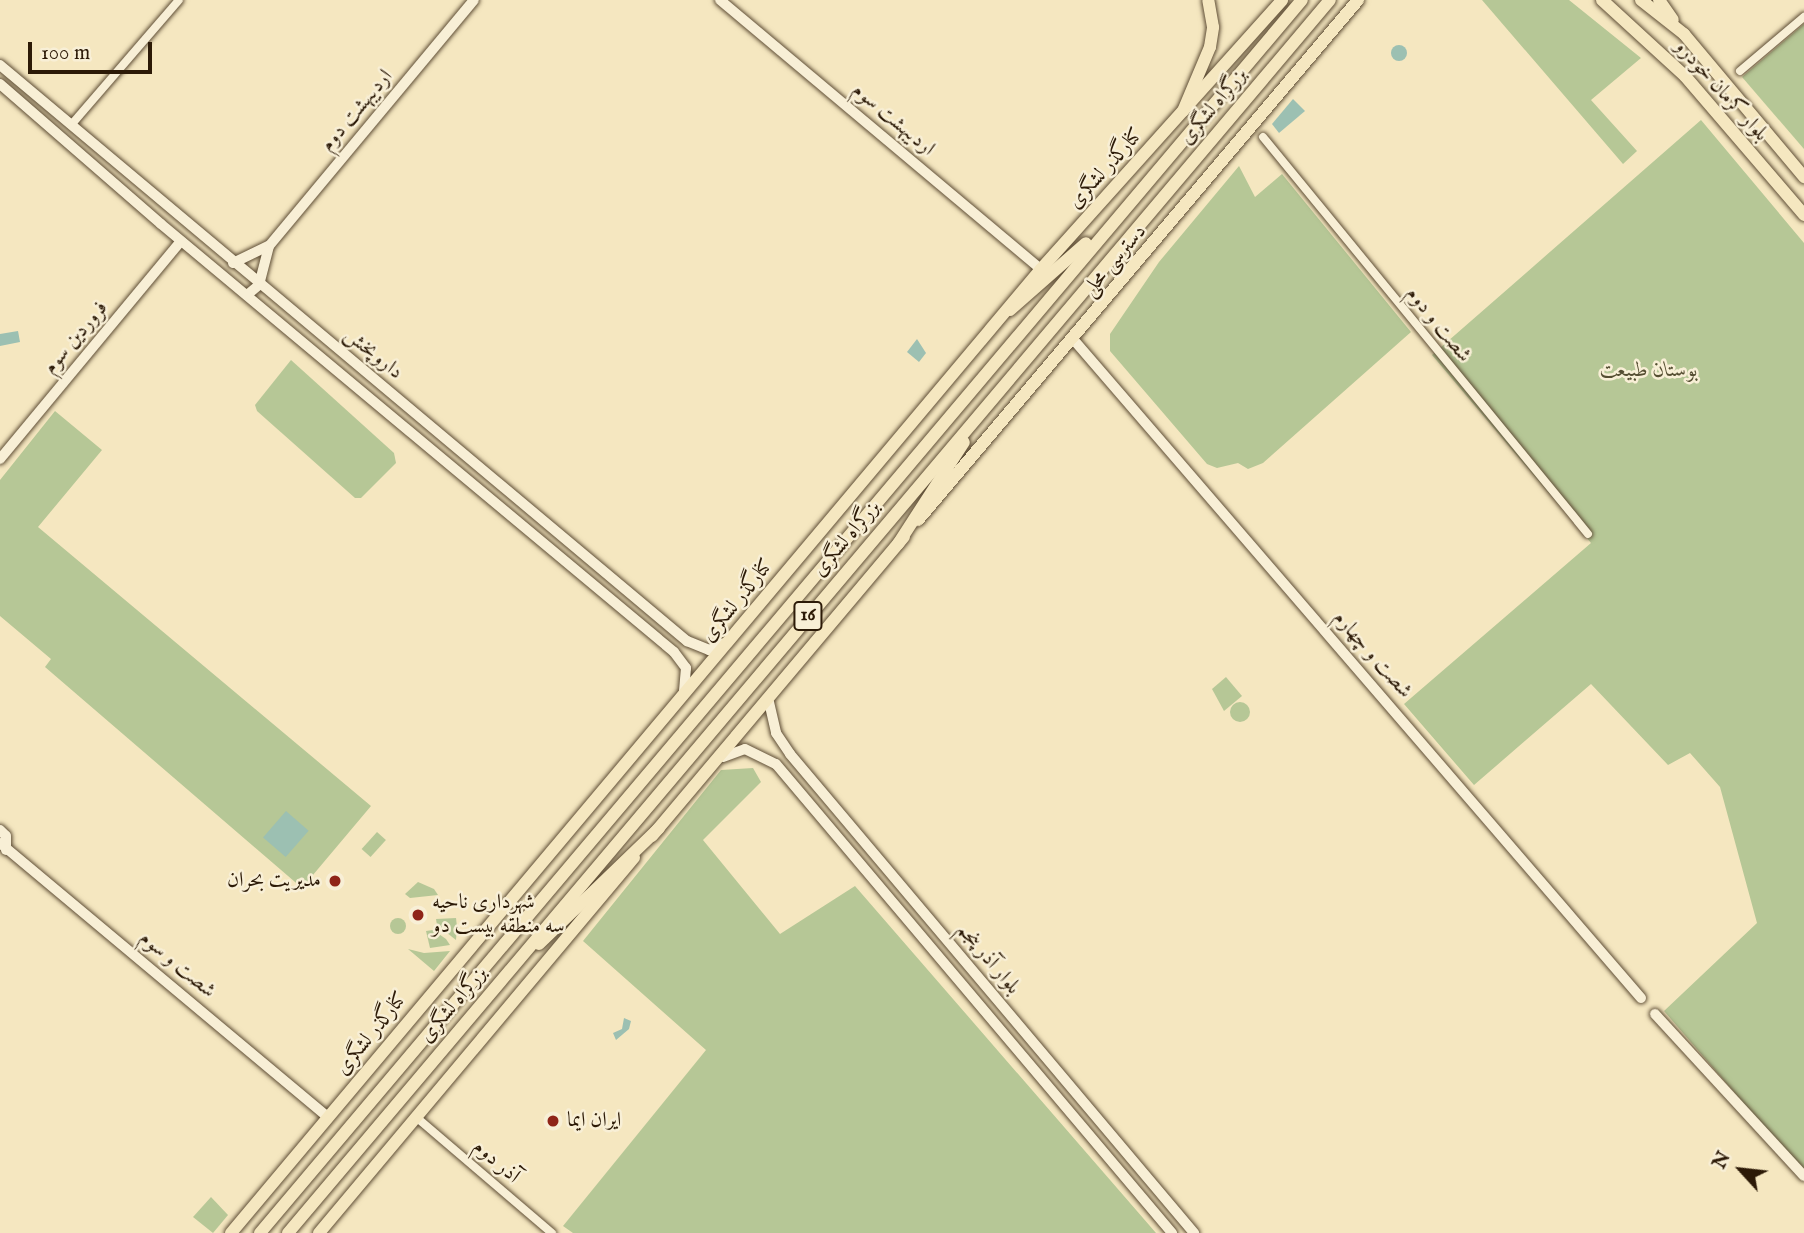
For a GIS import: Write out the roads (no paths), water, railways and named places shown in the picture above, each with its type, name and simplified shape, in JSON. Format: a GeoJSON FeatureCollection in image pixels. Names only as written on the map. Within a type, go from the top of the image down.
{"type":"FeatureCollection","features":[{"type":"Feature","properties":{"kind":"main road"},"geometry":{"type":"LineString","coordinates":[[1183,111],[1210,47],[1213,27],[1208,0]]}},
{"type":"Feature","properties":{"kind":"main road","name":"کنارگذر لشگری"},"geometry":{"type":"LineString","coordinates":[[231,1233],[1010,310],[1041,269],[1282,0]]}},
{"type":"Feature","properties":{"kind":"main road","name":"بزرگراه لشگری"},"geometry":{"type":"LineString","coordinates":[[260,1233],[1302,0]]}},
{"type":"Feature","properties":{"kind":"main road","name":"بزرگراه لشگری"},"geometry":{"type":"LineString","coordinates":[[288,1233],[1330,0]]}},
{"type":"Feature","properties":{"kind":"main road","name":"دسترسی محلی"},"geometry":{"type":"LineString","coordinates":[[898,544],[1358,0]]}},
{"type":"Feature","properties":{"kind":"main road","name":"بلوار کرمان خودرو"},"geometry":{"type":"LineString","coordinates":[[1602,0],[1685,76],[1804,215]]}},
{"type":"Feature","properties":{"kind":"main road","name":"بلوار کرمان خودرو"},"geometry":{"type":"LineString","coordinates":[[1641,0],[1684,34],[1803,175]]}},
{"type":"Feature","properties":{"kind":"main road"},"geometry":{"type":"LineString","coordinates":[[1659,0],[1684,34]]}},
{"type":"Feature","properties":{"kind":"main road"},"geometry":{"type":"LineString","coordinates":[[1010,310],[1127,204]]}},
{"type":"Feature","properties":{"kind":"main road"},"geometry":{"type":"LineString","coordinates":[[319,1233],[659,828],[723,757],[898,544],[1000,388]]}},
{"type":"Feature","properties":{"kind":"main road"},"geometry":{"type":"LineString","coordinates":[[502,977],[659,828]]}},
{"type":"Feature","properties":{"kind":"street"},"geometry":{"type":"LineString","coordinates":[[71,125],[179,0]]}},
{"type":"Feature","properties":{"kind":"street","name":"اردیبهشت دوم"},"geometry":{"type":"LineString","coordinates":[[233,263],[269,246],[474,0]]}},
{"type":"Feature","properties":{"kind":"street","name":"اردیبهشت سوم"},"geometry":{"type":"LineString","coordinates":[[720,0],[1041,269]]}},
{"type":"Feature","properties":{"kind":"street"},"geometry":{"type":"LineString","coordinates":[[1740,71],[1804,18]]}},
{"type":"Feature","properties":{"kind":"street","name":"داروپخش"},"geometry":{"type":"LineString","coordinates":[[0,65],[259,285],[687,641]]}},
{"type":"Feature","properties":{"kind":"street","name":"داروپخش"},"geometry":{"type":"LineString","coordinates":[[0,84],[181,241],[674,652],[688,675],[680,701]]}},
{"type":"Feature","properties":{"kind":"street","name":"شصت و دوم"},"geometry":{"type":"LineString","coordinates":[[1263,137],[1588,534]]}},
{"type":"Feature","properties":{"kind":"street","name":"فروردین سوم"},"geometry":{"type":"LineString","coordinates":[[0,459],[181,241]]}},
{"type":"Feature","properties":{"kind":"street","name":"اردیبهشت دوم"},"geometry":{"type":"LineString","coordinates":[[259,285],[269,246]]}},
{"type":"Feature","properties":{"kind":"street"},"geometry":{"type":"LineString","coordinates":[[247,295],[259,285]]}},
{"type":"Feature","properties":{"kind":"street","name":"شصت و چهارم"},"geometry":{"type":"LineString","coordinates":[[1073,339],[1641,998]]}},
{"type":"Feature","properties":{"kind":"street"},"geometry":{"type":"LineString","coordinates":[[674,652],[681,651],[687,641],[709,650],[730,640]]}},
{"type":"Feature","properties":{"kind":"street","name":"بلوار آذر پنجم"},"geometry":{"type":"LineString","coordinates":[[769,702],[776,733],[790,754],[1194,1233]]}},
{"type":"Feature","properties":{"kind":"street","name":"بلوار آذر پنجم"},"geometry":{"type":"LineString","coordinates":[[723,757],[745,748],[776,764],[1172,1233]]}},
{"type":"Feature","properties":{"kind":"street"},"geometry":{"type":"LineString","coordinates":[[0,830],[3,847]]}},
{"type":"Feature","properties":{"kind":"street","name":"شصت و سوم"},"geometry":{"type":"LineString","coordinates":[[3,847],[328,1117]]}},
{"type":"Feature","properties":{"kind":"street"},"geometry":{"type":"LineString","coordinates":[[1655,1014],[1804,1176]]}},
{"type":"Feature","properties":{"kind":"street","name":"آذر دوم"},"geometry":{"type":"LineString","coordinates":[[416,1117],[552,1233]]}},
{"type":"Feature","properties":{"kind":"place","name":"مدیریت بحران"},"geometry":{"type":"Point","coordinates":[335,881]}},
{"type":"Feature","properties":{"kind":"place","name":"شهرداری ناحیه سه منطقه بیست دو"},"geometry":{"type":"Point","coordinates":[418,915]}},
{"type":"Feature","properties":{"kind":"place","name":"ایران ایما"},"geometry":{"type":"Point","coordinates":[553,1121]}},
{"type":"Feature","properties":{"kind":"park label","name":"بوستان طبیعت"},"geometry":{"type":"Point","coordinates":[1649,371]}}]}
